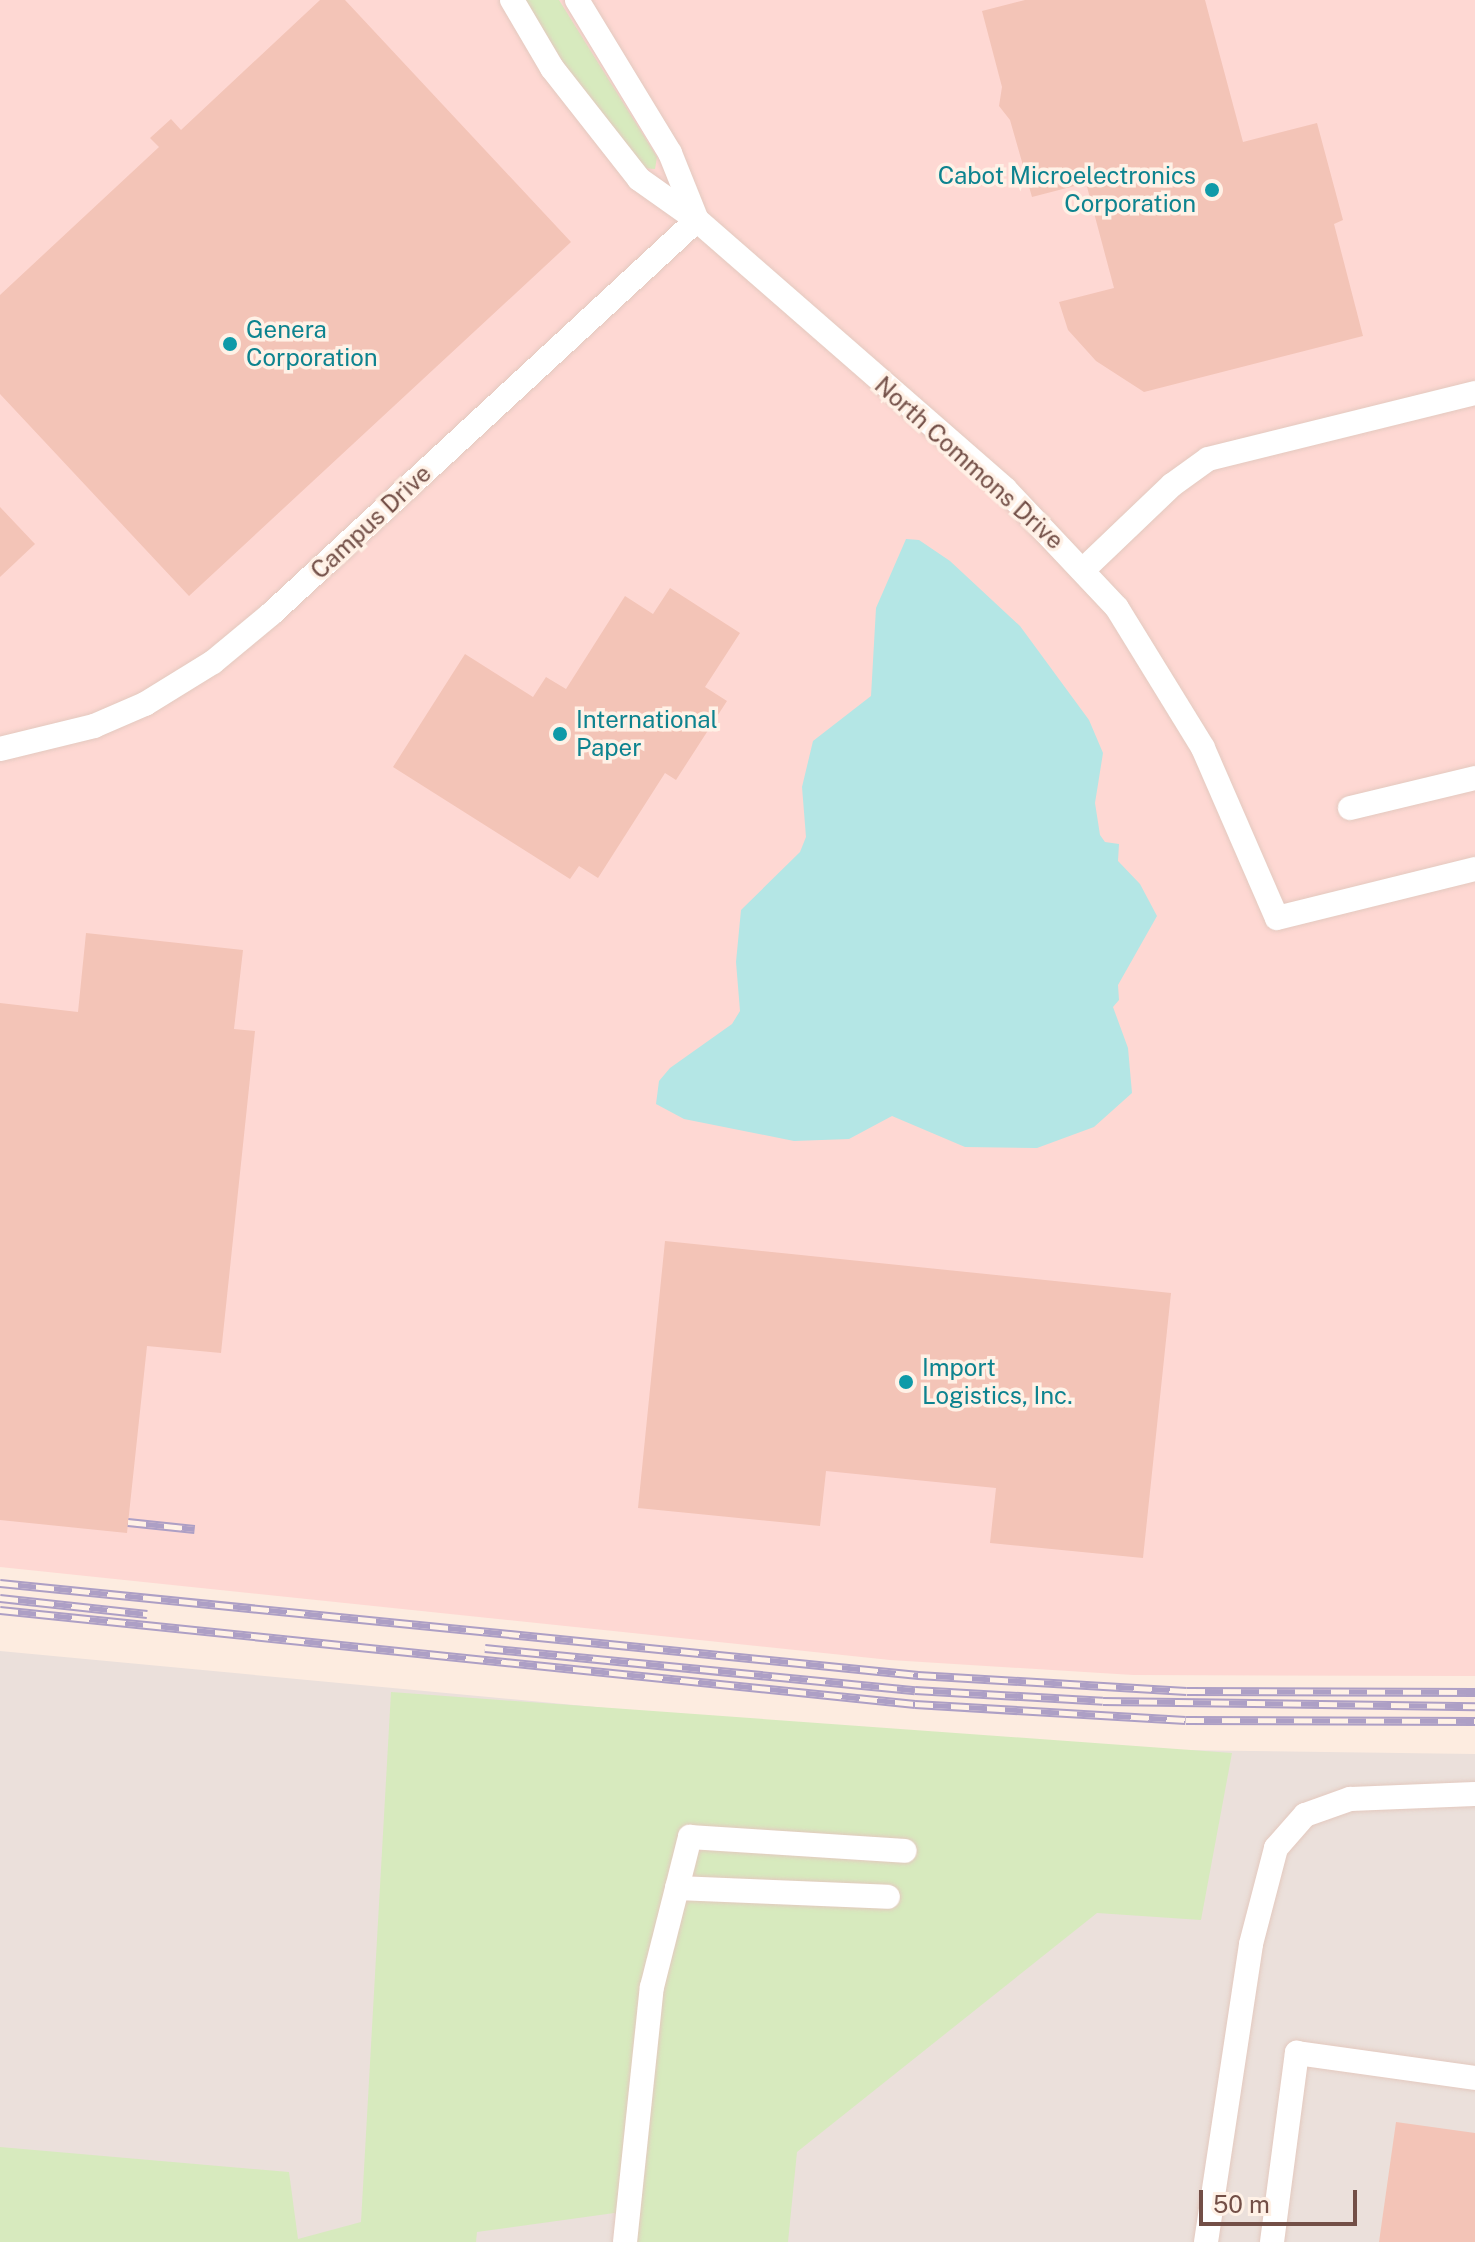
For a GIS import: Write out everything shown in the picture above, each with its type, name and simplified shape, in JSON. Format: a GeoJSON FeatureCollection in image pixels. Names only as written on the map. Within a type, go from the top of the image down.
{"type":"FeatureCollection","features":[{"type":"Feature","properties":{"kind":"street","name":"North Commons Drive"},"geometry":{"type":"LineString","coordinates":[[512,0],[552,68],[639,179],[697,220],[798,313],[1005,489],[1117,608],[1203,748],[1277,918],[1475,869]]}},
{"type":"Feature","properties":{"kind":"street"},"geometry":{"type":"LineString","coordinates":[[577,0],[670,153],[697,220]]}},
{"type":"Feature","properties":{"kind":"street","name":"Campus Drive"},"geometry":{"type":"LineString","coordinates":[[0,749],[94,726],[145,704],[213,662],[271,614],[697,220]]}},
{"type":"Feature","properties":{"kind":"street"},"geometry":{"type":"LineString","coordinates":[[1083,570],[1172,485],[1208,459],[1475,393]]}},
{"type":"Feature","properties":{"kind":"street"},"geometry":{"type":"LineString","coordinates":[[1350,808],[1475,778]]}},
{"type":"Feature","properties":{"kind":"street"},"geometry":{"type":"LineString","coordinates":[[1206,2242],[1251,1944],[1276,1848],[1305,1815],[1350,1799],[1475,1794]]}},
{"type":"Feature","properties":{"kind":"street"},"geometry":{"type":"LineString","coordinates":[[625,2242],[652,1987],[690,1837],[905,1851]]}},
{"type":"Feature","properties":{"kind":"street"},"geometry":{"type":"LineString","coordinates":[[677,1888],[888,1897]]}},
{"type":"Feature","properties":{"kind":"street"},"geometry":{"type":"LineString","coordinates":[[1272,2242],[1297,2053],[1475,2078]]}},
{"type":"Feature","properties":{"kind":"shaded area"},"geometry":{"type":"Polygon","coordinates":[[[0,0],[1475,0],[1475,1676],[1133,1675],[890,1660],[0,1567],[0,0]]]}},
{"type":"Feature","properties":{"kind":"shaded area"},"geometry":{"type":"Polygon","coordinates":[[[0,1651],[913,1737],[1099,1749],[1475,1754],[1475,2242],[0,2242],[0,1651]]]}},
{"type":"Feature","properties":{"kind":"green space"},"geometry":{"type":"Polygon","coordinates":[[[525,0],[559,0],[657,157],[655,169],[642,168],[572,77],[525,0]]]}},
{"type":"Feature","properties":{"kind":"green space"},"geometry":{"type":"Polygon","coordinates":[[[391,1692],[1232,1753],[1201,1920],[1097,1913],[797,2152],[788,2242],[630,2242],[636,2210],[477,2232],[476,2242],[0,2242],[0,2147],[289,2172],[298,2239],[361,2222],[391,1692]]]}},
{"type":"Feature","properties":{"kind":"water"},"geometry":{"type":"Polygon","coordinates":[[[906,539],[919,540],[950,561],[1020,626],[1089,720],[1103,753],[1095,803],[1100,835],[1105,842],[1119,844],[1118,861],[1140,884],[1157,916],[1118,985],[1119,1000],[1113,1007],[1128,1048],[1132,1093],[1094,1127],[1037,1148],[965,1147],[892,1116],[849,1139],[794,1141],[684,1119],[656,1104],[659,1081],[670,1068],[732,1024],[740,1011],[736,962],[741,910],[800,852],[806,837],[802,787],[813,741],[871,696],[876,608],[906,539]]]}},
{"type":"Feature","properties":{"kind":"building","name":"Genera Corporation"},"geometry":{"type":"Polygon","coordinates":[[[320,0],[345,0],[571,242],[189,596],[0,394],[0,295],[159,147],[150,138],[171,119],[181,130],[320,0]]]}},
{"type":"Feature","properties":{"kind":"building","name":"Cabot Microelectronics Corporation"},"geometry":{"type":"Polygon","coordinates":[[[1025,0],[1205,0],[1243,142],[1317,123],[1343,220],[1334,224],[1363,336],[1144,392],[1096,361],[1068,330],[1059,302],[1114,288],[1086,183],[1032,197],[1010,120],[999,106],[1002,87],[982,11],[1025,0]]]}},
{"type":"Feature","properties":{"kind":"building"},"geometry":{"type":"Polygon","coordinates":[[[0,507],[35,544],[0,577],[0,507]]]}},
{"type":"Feature","properties":{"kind":"building","name":"International Paper"},"geometry":{"type":"Polygon","coordinates":[[[670,588],[740,633],[705,687],[727,701],[676,780],[665,773],[598,878],[579,866],[570,879],[393,767],[465,654],[533,697],[546,677],[566,689],[625,596],[653,614],[670,588]]]}},
{"type":"Feature","properties":{"kind":"building"},"geometry":{"type":"Polygon","coordinates":[[[86,933],[243,950],[234,1029],[255,1031],[221,1353],[147,1346],[127,1533],[0,1520],[0,1003],[78,1012],[86,933]]]}},
{"type":"Feature","properties":{"kind":"building","name":"Import Logistics, Inc."},"geometry":{"type":"Polygon","coordinates":[[[665,1241],[1171,1293],[1143,1558],[990,1543],[996,1488],[826,1471],[820,1526],[638,1508],[665,1241]]]}},
{"type":"Feature","properties":{"kind":"building"},"geometry":{"type":"Polygon","coordinates":[[[1396,2122],[1475,2133],[1475,2242],[1379,2242],[1396,2122]]]}},
{"type":"Feature","properties":{"kind":"railway"},"geometry":{"type":"LineString","coordinates":[[128,1522],[195,1529]]}},
{"type":"Feature","properties":{"kind":"railway"},"geometry":{"type":"LineString","coordinates":[[0,1583],[918,1675],[1187,1691],[1475,1692]]}},
{"type":"Feature","properties":{"kind":"railway"},"geometry":{"type":"LineString","coordinates":[[0,1598],[147,1614]]}},
{"type":"Feature","properties":{"kind":"railway"},"geometry":{"type":"LineString","coordinates":[[0,1610],[915,1704],[1186,1720],[1475,1721]]}},
{"type":"Feature","properties":{"kind":"railway"},"geometry":{"type":"LineString","coordinates":[[485,1648],[915,1690],[1103,1701],[1475,1706]]}},
{"type":"Feature","properties":{"kind":"place","name":"Cabot Microelectronics Corporation"},"geometry":{"type":"Point","coordinates":[1212,190]}},
{"type":"Feature","properties":{"kind":"place","name":"Genera Corporation"},"geometry":{"type":"Point","coordinates":[230,344]}},
{"type":"Feature","properties":{"kind":"place","name":"International Paper"},"geometry":{"type":"Point","coordinates":[560,734]}},
{"type":"Feature","properties":{"kind":"place","name":"Import Logistics, Inc."},"geometry":{"type":"Point","coordinates":[906,1382]}}]}
